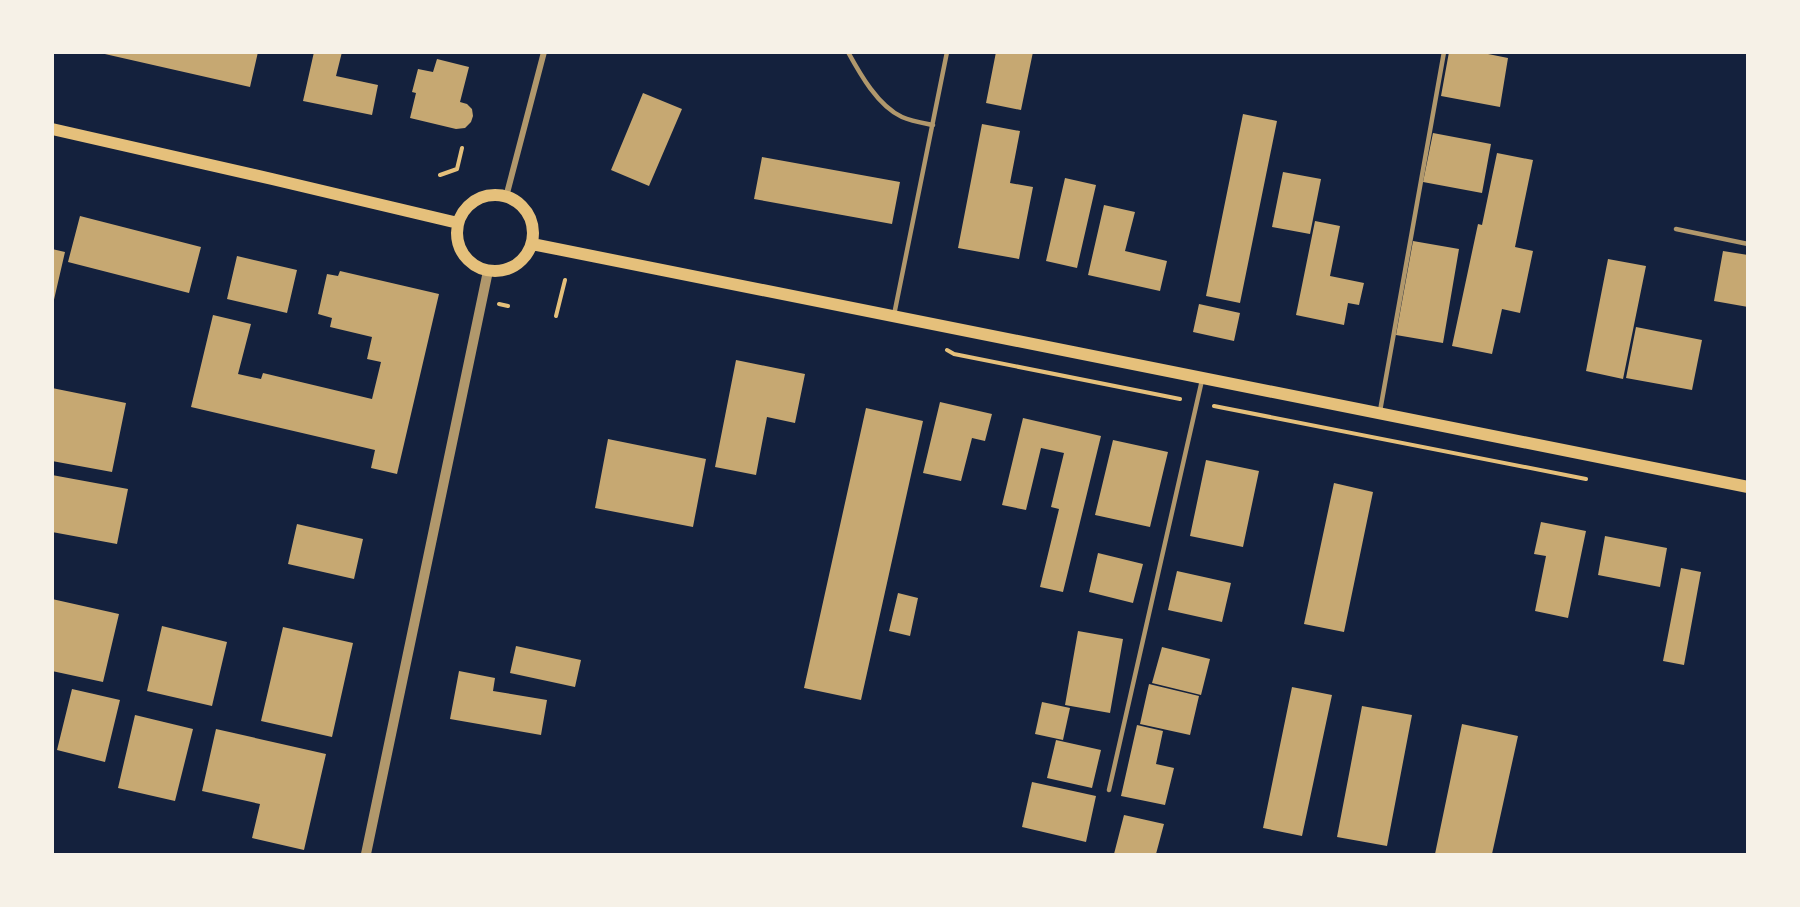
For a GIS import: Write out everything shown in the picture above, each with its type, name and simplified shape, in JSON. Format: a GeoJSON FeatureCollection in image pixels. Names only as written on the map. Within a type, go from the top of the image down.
{"type":"FeatureCollection","features":[{"type":"Feature","properties":{"kind":"main road"},"geometry":{"type":"LineString","coordinates":[[52,129],[272,178],[458,223]]}},
{"type":"Feature","properties":{"kind":"main road"},"geometry":{"type":"LineString","coordinates":[[494,195],[507,197],[526,210],[534,232],[532,244],[528,254],[511,269],[488,271],[477,267],[467,259],[460,248],[457,236],[458,223],[463,212],[483,197],[494,195]]}},
{"type":"Feature","properties":{"kind":"main road"},"geometry":{"type":"LineString","coordinates":[[532,244],[1748,487]]}},
{"type":"Feature","properties":{"kind":"street"},"geometry":{"type":"LineString","coordinates":[[507,197],[544,52]]}},
{"type":"Feature","properties":{"kind":"street"},"geometry":{"type":"LineString","coordinates":[[366,855],[488,271]]}},
{"type":"Feature","properties":{"kind":"lane"},"geometry":{"type":"LineString","coordinates":[[848,52],[863,79],[884,103],[901,117],[933,125]]}},
{"type":"Feature","properties":{"kind":"lane"},"geometry":{"type":"LineString","coordinates":[[894,317],[947,52]]}},
{"type":"Feature","properties":{"kind":"lane"},"geometry":{"type":"LineString","coordinates":[[1379,414],[1444,52]]}},
{"type":"Feature","properties":{"kind":"lane"},"geometry":{"type":"LineString","coordinates":[[1676,229],[1748,244]]}},
{"type":"Feature","properties":{"kind":"lane"},"geometry":{"type":"LineString","coordinates":[[1109,790],[1202,379]]}},
{"type":"Feature","properties":{"kind":"path"},"geometry":{"type":"LineString","coordinates":[[441,175],[457,169],[462,148]]}},
{"type":"Feature","properties":{"kind":"path"},"geometry":{"type":"LineString","coordinates":[[556,316],[565,280]]}},
{"type":"Feature","properties":{"kind":"path"},"geometry":{"type":"LineString","coordinates":[[936,348],[954,354],[1595,480]]}},
{"type":"Feature","properties":{"kind":"building"},"geometry":{"type":"Polygon","coordinates":[[[96,52],[258,52],[250,87],[96,52]]]}},
{"type":"Feature","properties":{"kind":"building"},"geometry":{"type":"Polygon","coordinates":[[[314,52],[342,52],[336,76],[378,85],[372,115],[303,101],[314,52]]]}},
{"type":"Feature","properties":{"kind":"building"},"geometry":{"type":"Polygon","coordinates":[[[996,52],[1033,52],[1021,110],[986,103],[996,52]]]}},
{"type":"Feature","properties":{"kind":"building"},"geometry":{"type":"Polygon","coordinates":[[[1449,52],[1478,52],[1508,58],[1500,107],[1441,96],[1449,52]]]}},
{"type":"Feature","properties":{"kind":"building"},"geometry":{"type":"Polygon","coordinates":[[[437,59],[469,67],[460,102],[472,109],[473,116],[465,128],[456,129],[410,118],[416,93],[412,92],[418,69],[433,72],[437,59]]]}},
{"type":"Feature","properties":{"kind":"building"},"geometry":{"type":"Polygon","coordinates":[[[643,93],[682,109],[649,186],[611,170],[643,93]]]}},
{"type":"Feature","properties":{"kind":"building"},"geometry":{"type":"Polygon","coordinates":[[[1243,114],[1277,121],[1240,303],[1206,296],[1243,114]]]}},
{"type":"Feature","properties":{"kind":"building"},"geometry":{"type":"Polygon","coordinates":[[[982,124],[1020,131],[1010,183],[1033,187],[1019,259],[958,248],[982,124]]]}},
{"type":"Feature","properties":{"kind":"building"},"geometry":{"type":"Polygon","coordinates":[[[1433,133],[1491,144],[1482,193],[1423,182],[1433,133]]]}},
{"type":"Feature","properties":{"kind":"building"},"geometry":{"type":"Polygon","coordinates":[[[1497,153],[1533,160],[1515,247],[1533,251],[1520,313],[1502,309],[1492,354],[1452,346],[1478,224],[1482,225],[1497,153]]]}},
{"type":"Feature","properties":{"kind":"building"},"geometry":{"type":"Polygon","coordinates":[[[762,157],[900,182],[892,224],[754,199],[762,157]]]}},
{"type":"Feature","properties":{"kind":"building"},"geometry":{"type":"Polygon","coordinates":[[[1283,172],[1321,179],[1310,234],[1272,227],[1283,172]]]}},
{"type":"Feature","properties":{"kind":"building"},"geometry":{"type":"Polygon","coordinates":[[[1065,178],[1096,185],[1077,268],[1046,261],[1065,178]]]}},
{"type":"Feature","properties":{"kind":"building"},"geometry":{"type":"Polygon","coordinates":[[[1104,205],[1135,212],[1125,251],[1167,261],[1160,291],[1088,275],[1104,205]]]}},
{"type":"Feature","properties":{"kind":"building"},"geometry":{"type":"Polygon","coordinates":[[[80,216],[201,247],[189,293],[68,262],[80,216]]]}},
{"type":"Feature","properties":{"kind":"building"},"geometry":{"type":"Polygon","coordinates":[[[1315,221],[1340,226],[1330,276],[1364,283],[1359,305],[1348,303],[1344,325],[1296,315],[1315,221]]]}},
{"type":"Feature","properties":{"kind":"building"},"geometry":{"type":"Polygon","coordinates":[[[1413,241],[1459,249],[1443,343],[1396,335],[1413,241]]]}},
{"type":"Feature","properties":{"kind":"building"},"geometry":{"type":"Polygon","coordinates":[[[52,249],[65,252],[53,304],[52,304],[52,249]]]}},
{"type":"Feature","properties":{"kind":"building"},"geometry":{"type":"Polygon","coordinates":[[[1723,251],[1748,255],[1748,307],[1714,301],[1723,251]]]}},
{"type":"Feature","properties":{"kind":"building"},"geometry":{"type":"Polygon","coordinates":[[[237,256],[297,270],[287,313],[227,299],[237,256]]]}},
{"type":"Feature","properties":{"kind":"building"},"geometry":{"type":"Polygon","coordinates":[[[1608,259],[1646,266],[1623,379],[1586,371],[1608,259]]]}},
{"type":"Feature","properties":{"kind":"building"},"geometry":{"type":"Polygon","coordinates":[[[340,271],[439,294],[397,474],[371,468],[375,450],[191,407],[213,315],[251,324],[238,374],[261,379],[263,373],[372,399],[381,362],[367,359],[372,337],[330,327],[332,318],[318,314],[327,274],[338,276],[340,271]]]}},
{"type":"Feature","properties":{"kind":"building"},"geometry":{"type":"Polygon","coordinates":[[[1199,304],[1240,313],[1234,341],[1193,332],[1199,304]]]}},
{"type":"Feature","properties":{"kind":"building"},"geometry":{"type":"Polygon","coordinates":[[[1636,327],[1702,340],[1692,390],[1626,378],[1636,327]]]}},
{"type":"Feature","properties":{"kind":"building"},"geometry":{"type":"Polygon","coordinates":[[[736,360],[805,374],[795,423],[767,417],[756,475],[715,467],[736,360]]]}},
{"type":"Feature","properties":{"kind":"building"},"geometry":{"type":"Polygon","coordinates":[[[52,388],[126,403],[112,472],[52,461],[52,388]]]}},
{"type":"Feature","properties":{"kind":"building"},"geometry":{"type":"Polygon","coordinates":[[[940,402],[992,414],[985,441],[972,438],[961,481],[923,473],[940,402]]]}},
{"type":"Feature","properties":{"kind":"building"},"geometry":{"type":"Polygon","coordinates":[[[866,408],[923,421],[861,700],[804,688],[866,408]]]}},
{"type":"Feature","properties":{"kind":"building"},"geometry":{"type":"Polygon","coordinates":[[[1023,418],[1101,436],[1063,592],[1040,587],[1059,509],[1051,507],[1064,453],[1041,448],[1026,510],[1002,505],[1023,418]]]}},
{"type":"Feature","properties":{"kind":"building"},"geometry":{"type":"Polygon","coordinates":[[[608,439],[706,459],[693,527],[595,508],[608,439]]]}},
{"type":"Feature","properties":{"kind":"building"},"geometry":{"type":"Polygon","coordinates":[[[1113,440],[1168,452],[1150,527],[1095,515],[1113,440]]]}},
{"type":"Feature","properties":{"kind":"building"},"geometry":{"type":"Polygon","coordinates":[[[1206,460],[1259,471],[1243,547],[1190,536],[1206,460]]]}},
{"type":"Feature","properties":{"kind":"building"},"geometry":{"type":"Polygon","coordinates":[[[52,475],[128,489],[117,544],[52,532],[52,475]]]}},
{"type":"Feature","properties":{"kind":"building"},"geometry":{"type":"Polygon","coordinates":[[[1334,483],[1373,492],[1344,632],[1304,624],[1334,483]]]}},
{"type":"Feature","properties":{"kind":"building"},"geometry":{"type":"Polygon","coordinates":[[[1541,522],[1586,531],[1568,618],[1535,611],[1546,556],[1534,554],[1541,522]]]}},
{"type":"Feature","properties":{"kind":"building"},"geometry":{"type":"Polygon","coordinates":[[[297,524],[363,539],[354,579],[288,564],[297,524]]]}},
{"type":"Feature","properties":{"kind":"building"},"geometry":{"type":"Polygon","coordinates":[[[1605,536],[1667,548],[1660,587],[1598,575],[1605,536]]]}},
{"type":"Feature","properties":{"kind":"building"},"geometry":{"type":"Polygon","coordinates":[[[1098,553],[1143,564],[1133,603],[1089,592],[1098,553]]]}},
{"type":"Feature","properties":{"kind":"building"},"geometry":{"type":"Polygon","coordinates":[[[1681,568],[1701,572],[1684,665],[1663,661],[1681,568]]]}},
{"type":"Feature","properties":{"kind":"building"},"geometry":{"type":"Polygon","coordinates":[[[1177,571],[1231,583],[1222,622],[1168,610],[1177,571]]]}},
{"type":"Feature","properties":{"kind":"building"},"geometry":{"type":"Polygon","coordinates":[[[898,593],[918,598],[910,636],[889,631],[898,593]]]}},
{"type":"Feature","properties":{"kind":"building"},"geometry":{"type":"Polygon","coordinates":[[[52,599],[119,614],[103,682],[52,671],[52,599]]]}},
{"type":"Feature","properties":{"kind":"building"},"geometry":{"type":"Polygon","coordinates":[[[162,626],[227,642],[212,706],[147,691],[162,626]]]}},
{"type":"Feature","properties":{"kind":"building"},"geometry":{"type":"Polygon","coordinates":[[[283,627],[353,643],[332,737],[261,721],[283,627]]]}},
{"type":"Feature","properties":{"kind":"building"},"geometry":{"type":"Polygon","coordinates":[[[1078,631],[1123,639],[1110,713],[1065,705],[1078,631]]]}},
{"type":"Feature","properties":{"kind":"building"},"geometry":{"type":"Polygon","coordinates":[[[516,646],[581,660],[575,687],[510,673],[516,646]]]}},
{"type":"Feature","properties":{"kind":"building"},"geometry":{"type":"Polygon","coordinates":[[[1162,647],[1210,659],[1201,695],[1152,683],[1162,647]]]}},
{"type":"Feature","properties":{"kind":"building"},"geometry":{"type":"Polygon","coordinates":[[[459,671],[495,678],[493,691],[547,700],[541,735],[450,719],[459,671]]]}},
{"type":"Feature","properties":{"kind":"building"},"geometry":{"type":"Polygon","coordinates":[[[1149,684],[1199,696],[1190,735],[1140,724],[1149,684]]]}},
{"type":"Feature","properties":{"kind":"building"},"geometry":{"type":"Polygon","coordinates":[[[1292,687],[1332,695],[1302,836],[1263,828],[1292,687]]]}},
{"type":"Feature","properties":{"kind":"building"},"geometry":{"type":"Polygon","coordinates":[[[72,689],[120,700],[105,762],[57,750],[72,689]]]}},
{"type":"Feature","properties":{"kind":"building"},"geometry":{"type":"Polygon","coordinates":[[[1042,702],[1070,708],[1063,740],[1035,734],[1042,702]]]}},
{"type":"Feature","properties":{"kind":"building"},"geometry":{"type":"Polygon","coordinates":[[[1362,706],[1412,715],[1387,846],[1337,837],[1362,706]]]}},
{"type":"Feature","properties":{"kind":"building"},"geometry":{"type":"Polygon","coordinates":[[[135,715],[193,729],[175,801],[118,788],[135,715]]]}},
{"type":"Feature","properties":{"kind":"building"},"geometry":{"type":"Polygon","coordinates":[[[1462,724],[1518,736],[1492,854],[1435,854],[1462,724]]]}},
{"type":"Feature","properties":{"kind":"building"},"geometry":{"type":"Polygon","coordinates":[[[1137,725],[1163,731],[1156,764],[1174,768],[1165,805],[1121,796],[1137,725]]]}},
{"type":"Feature","properties":{"kind":"building"},"geometry":{"type":"Polygon","coordinates":[[[216,729],[326,754],[304,850],[252,838],[260,804],[202,791],[216,729]]]}},
{"type":"Feature","properties":{"kind":"building"},"geometry":{"type":"Polygon","coordinates":[[[1056,740],[1101,750],[1092,788],[1047,778],[1056,740]]]}},
{"type":"Feature","properties":{"kind":"building"},"geometry":{"type":"Polygon","coordinates":[[[1032,782],[1096,796],[1086,842],[1022,827],[1032,782]]]}},
{"type":"Feature","properties":{"kind":"building"},"geometry":{"type":"Polygon","coordinates":[[[1124,815],[1164,824],[1156,854],[1114,854],[1124,815]]]}}]}
